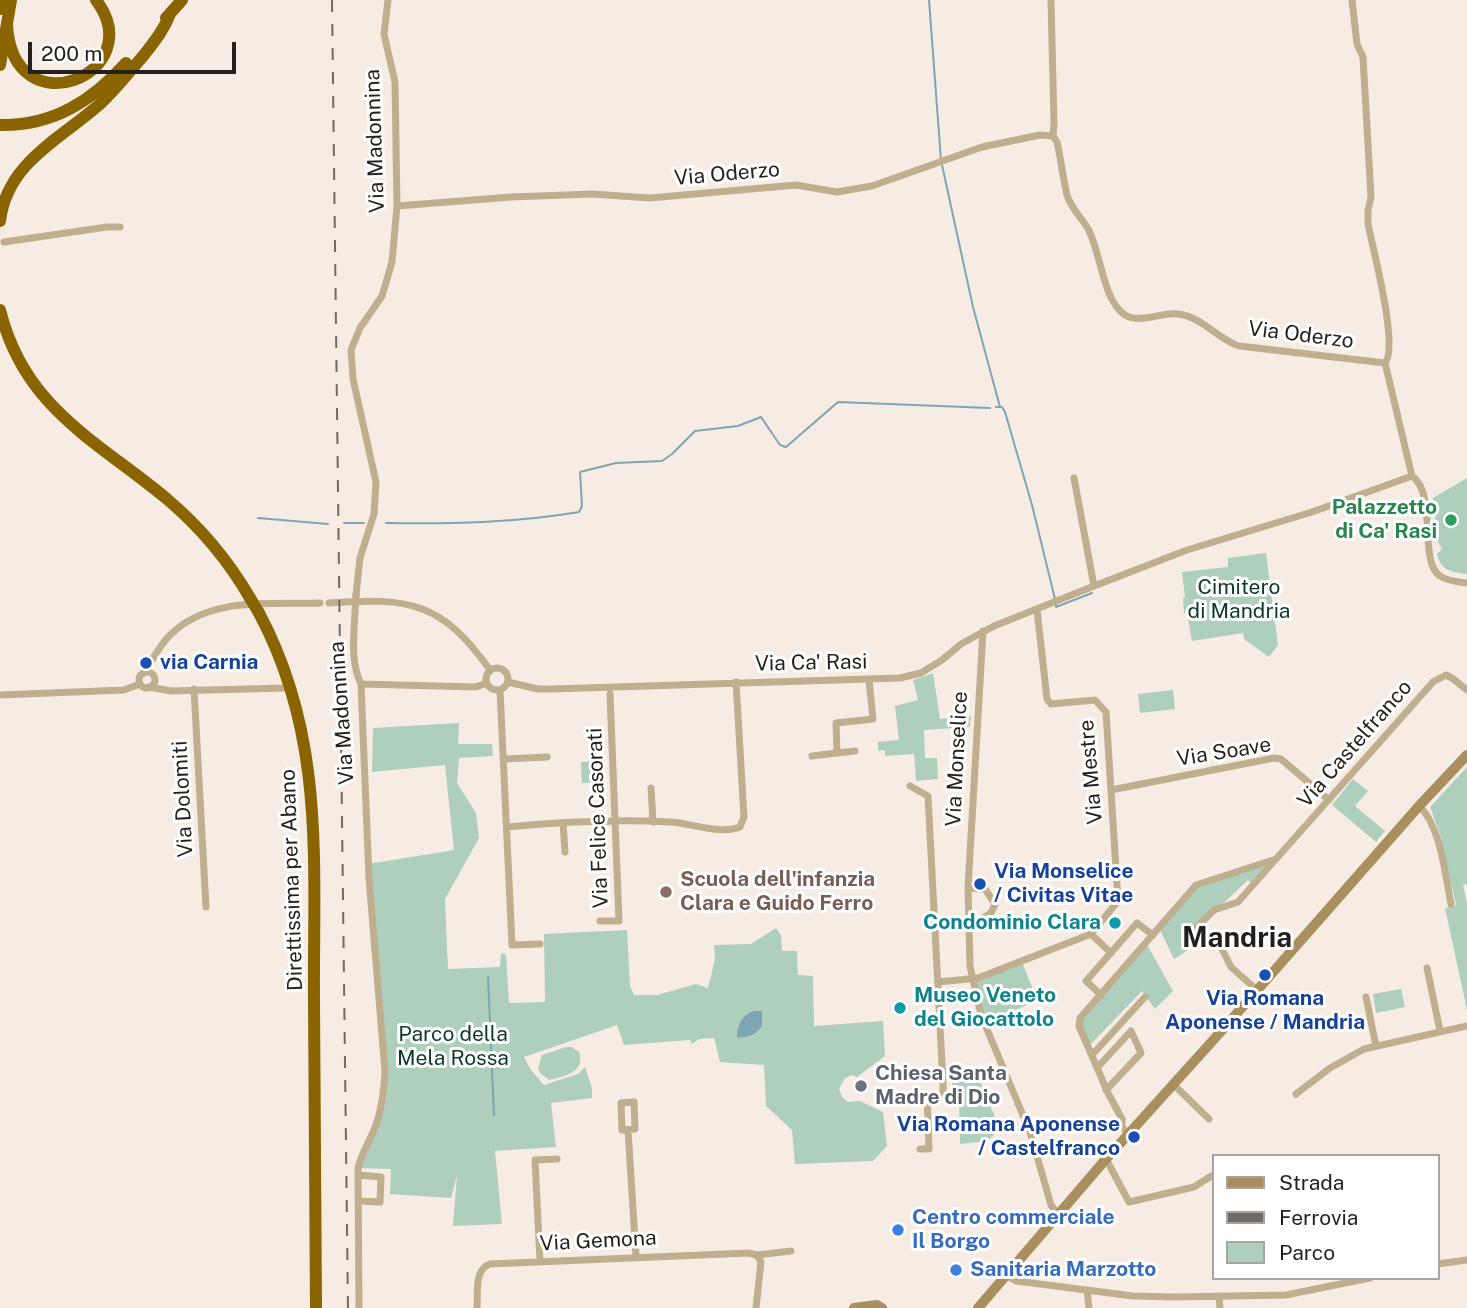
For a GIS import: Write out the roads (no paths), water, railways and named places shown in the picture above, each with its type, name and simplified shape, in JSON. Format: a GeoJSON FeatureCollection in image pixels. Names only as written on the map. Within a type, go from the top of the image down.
{"type":"FeatureCollection","features":[{"type":"Feature","properties":{"kind":"highway"},"geometry":{"type":"LineString","coordinates":[[0,9],[1,0]]}},
{"type":"Feature","properties":{"kind":"highway"},"geometry":{"type":"LineString","coordinates":[[0,65],[11,0]]}},
{"type":"Feature","properties":{"kind":"highway"},"geometry":{"type":"LineString","coordinates":[[7,24],[10,49],[27,74],[44,82],[69,83],[94,69],[107,48],[107,22],[96,0]]}},
{"type":"Feature","properties":{"kind":"highway"},"geometry":{"type":"LineString","coordinates":[[6,125],[37,122],[57,116],[96,93],[182,0]]}},
{"type":"Feature","properties":{"kind":"highway"},"geometry":{"type":"LineString","coordinates":[[0,221],[6,195],[19,172],[41,150],[113,91],[159,35],[170,14]]}},
{"type":"Feature","properties":{"kind":"highway","name":"Direttissima per Abano"},"geometry":{"type":"LineString","coordinates":[[0,310],[17,358],[45,400],[79,433],[183,514],[214,546],[259,613],[293,693],[303,729],[311,780],[316,1308]]}},
{"type":"Feature","properties":{"kind":"street","name":"Via Madonnina"},"geometry":{"type":"LineString","coordinates":[[359,1308],[358,1175],[363,1151],[376,1124],[386,1072],[369,878],[361,684],[353,662],[360,558],[373,514],[376,482],[353,379],[351,350],[360,328],[382,296],[392,262],[397,206],[395,82],[384,34],[388,0]]}},
{"type":"Feature","properties":{"kind":"street","name":"Via Oderzo"},"geometry":{"type":"LineString","coordinates":[[1051,0],[1055,123],[1053,136],[1060,154],[1068,197],[1075,213],[1087,228],[1114,302],[1129,317],[1144,318],[1176,313],[1191,317],[1205,324],[1226,342],[1239,345],[1385,363]]}},
{"type":"Feature","properties":{"kind":"street"},"geometry":{"type":"LineString","coordinates":[[1352,0],[1357,44],[1363,57],[1371,197],[1368,224],[1389,326],[1391,350],[1385,363],[1412,476],[1417,479],[1424,492],[1431,560],[1435,572],[1444,579],[1467,583]]}},
{"type":"Feature","properties":{"kind":"street","name":"Via Oderzo"},"geometry":{"type":"LineString","coordinates":[[397,206],[592,194],[650,198],[796,186],[837,192],[872,186],[982,148],[1040,135],[1053,136]]}},
{"type":"Feature","properties":{"kind":"street"},"geometry":{"type":"LineString","coordinates":[[4,242],[120,227]]}},
{"type":"Feature","properties":{"kind":"street","name":"Via Ca' Rasi"},"geometry":{"type":"LineString","coordinates":[[328,603],[394,603],[427,610],[453,626],[490,670],[496,667],[503,669],[508,675],[508,682],[538,689],[900,678],[921,673],[983,631],[1094,586],[1186,550],[1312,512],[1412,476]]}},
{"type":"Feature","properties":{"kind":"street"},"geometry":{"type":"LineString","coordinates":[[1074,478],[1094,586]]}},
{"type":"Feature","properties":{"kind":"street"},"geometry":{"type":"LineString","coordinates":[[146,680],[149,664],[168,637],[190,618],[208,610],[231,606],[320,603]]}},
{"type":"Feature","properties":{"kind":"street","name":"Via Mestre"},"geometry":{"type":"LineString","coordinates":[[938,982],[972,979],[1091,934],[1118,901],[1106,712],[1095,700],[1051,704],[1047,699],[1038,610]]}},
{"type":"Feature","properties":{"kind":"street","name":"Via Monselice"},"geometry":{"type":"LineString","coordinates":[[983,631],[968,888],[972,979],[981,1015],[1030,1132],[1051,1205],[1058,1214]]}},
{"type":"Feature","properties":{"kind":"street"},"geometry":{"type":"LineString","coordinates":[[490,670],[486,677],[487,683],[500,690]]}},
{"type":"Feature","properties":{"kind":"street","name":"Via Castelfranco"},"geometry":{"type":"LineString","coordinates":[[1190,934],[1214,910],[1238,902],[1433,682],[1446,676],[1467,690]]}},
{"type":"Feature","properties":{"kind":"street"},"geometry":{"type":"LineString","coordinates":[[146,680],[172,691],[285,688]]}},
{"type":"Feature","properties":{"kind":"street"},"geometry":{"type":"LineString","coordinates":[[0,695],[130,689],[146,680]]}},
{"type":"Feature","properties":{"kind":"street"},"geometry":{"type":"LineString","coordinates":[[838,753],[836,723],[873,719],[869,680]]}},
{"type":"Feature","properties":{"kind":"street"},"geometry":{"type":"LineString","coordinates":[[508,682],[500,690],[512,945],[540,944]]}},
{"type":"Feature","properties":{"kind":"street"},"geometry":{"type":"LineString","coordinates":[[506,827],[616,821],[736,829],[744,821],[736,682]]}},
{"type":"Feature","properties":{"kind":"street"},"geometry":{"type":"LineString","coordinates":[[361,684],[476,687],[487,683]]}},
{"type":"Feature","properties":{"kind":"street","name":"Via Dolomiti"},"geometry":{"type":"LineString","coordinates":[[194,689],[206,907]]}},
{"type":"Feature","properties":{"kind":"street","name":"Via Felice Casorati"},"geometry":{"type":"LineString","coordinates":[[600,921],[620,920],[610,694]]}},
{"type":"Feature","properties":{"kind":"street"},"geometry":{"type":"LineString","coordinates":[[813,756],[855,751]]}},
{"type":"Feature","properties":{"kind":"street"},"geometry":{"type":"LineString","coordinates":[[978,1308],[1105,1159],[1467,755]]}},
{"type":"Feature","properties":{"kind":"street"},"geometry":{"type":"LineString","coordinates":[[505,760],[547,757]]}},
{"type":"Feature","properties":{"kind":"street","name":"Via Soave"},"geometry":{"type":"LineString","coordinates":[[1111,790],[1274,758],[1281,759],[1329,800]]}},
{"type":"Feature","properties":{"kind":"street"},"geometry":{"type":"LineString","coordinates":[[910,786],[928,796],[943,1096],[927,1096],[929,1149],[920,1149]]}},
{"type":"Feature","properties":{"kind":"street"},"geometry":{"type":"LineString","coordinates":[[651,788],[653,822]]}},
{"type":"Feature","properties":{"kind":"street"},"geometry":{"type":"LineString","coordinates":[[1419,806],[1430,818],[1436,835],[1451,904]]}},
{"type":"Feature","properties":{"kind":"street"},"geometry":{"type":"LineString","coordinates":[[563,823],[565,852]]}},
{"type":"Feature","properties":{"kind":"street"},"geometry":{"type":"LineString","coordinates":[[1132,1130],[1129,1119],[1122,1119],[1106,1090],[1079,1026],[1080,1018],[1196,885],[1276,859]]}},
{"type":"Feature","properties":{"kind":"street"},"geometry":{"type":"LineString","coordinates":[[968,888],[985,889],[995,904],[991,913],[968,928]]}},
{"type":"Feature","properties":{"kind":"street"},"geometry":{"type":"LineString","coordinates":[[1101,995],[1086,981],[1137,923],[1153,935]]}},
{"type":"Feature","properties":{"kind":"street"},"geometry":{"type":"LineString","coordinates":[[1091,934],[1111,953]]}},
{"type":"Feature","properties":{"kind":"street"},"geometry":{"type":"LineString","coordinates":[[1219,943],[1231,967],[1257,990]]}},
{"type":"Feature","properties":{"kind":"street"},"geometry":{"type":"LineString","coordinates":[[1427,968],[1440,1031]]}},
{"type":"Feature","properties":{"kind":"street"},"geometry":{"type":"LineString","coordinates":[[1092,1055],[1145,997]]}},
{"type":"Feature","properties":{"kind":"street"},"geometry":{"type":"LineString","coordinates":[[1366,997],[1376,1046]]}},
{"type":"Feature","properties":{"kind":"street"},"geometry":{"type":"LineString","coordinates":[[1106,1090],[1140,1054],[1125,1019]]}},
{"type":"Feature","properties":{"kind":"street"},"geometry":{"type":"LineString","coordinates":[[1296,1094],[1330,1068],[1364,1049],[1467,1026]]}},
{"type":"Feature","properties":{"kind":"street"},"geometry":{"type":"LineString","coordinates":[[1097,1068],[1131,1031]]}},
{"type":"Feature","properties":{"kind":"street"},"geometry":{"type":"LineString","coordinates":[[1173,1084],[1209,1119]]}},
{"type":"Feature","properties":{"kind":"street"},"geometry":{"type":"LineString","coordinates":[[634,1102],[635,1129],[628,1130],[622,1130],[621,1103],[634,1102]]}},
{"type":"Feature","properties":{"kind":"street"},"geometry":{"type":"LineString","coordinates":[[628,1130],[636,1256]]}},
{"type":"Feature","properties":{"kind":"street"},"geometry":{"type":"LineString","coordinates":[[540,1261],[535,1160],[557,1159]]}},
{"type":"Feature","properties":{"kind":"street"},"geometry":{"type":"LineString","coordinates":[[1105,1159],[1129,1202],[1194,1186],[1212,1176]]}},
{"type":"Feature","properties":{"kind":"street"},"geometry":{"type":"LineString","coordinates":[[358,1175],[381,1177],[380,1202],[358,1201]]}},
{"type":"Feature","properties":{"kind":"street","name":"Via Gemona"},"geometry":{"type":"LineString","coordinates":[[477,1308],[480,1272],[485,1266],[636,1256],[757,1255],[791,1251]]}},
{"type":"Feature","properties":{"kind":"street"},"geometry":{"type":"LineString","coordinates":[[756,1308],[761,1262],[757,1255]]}},
{"type":"Feature","properties":{"kind":"street"},"geometry":{"type":"LineString","coordinates":[[1439,1264],[1467,1260]]}},
{"type":"Feature","properties":{"kind":"street"},"geometry":{"type":"LineString","coordinates":[[1006,1275],[1016,1281],[1133,1296],[1286,1295],[1360,1280]]}},
{"type":"Feature","properties":{"kind":"street"},"geometry":{"type":"LineString","coordinates":[[1087,1290],[1089,1308]]}},
{"type":"Feature","properties":{"kind":"street"},"geometry":{"type":"LineString","coordinates":[[1219,1296],[1220,1308]]}},
{"type":"Feature","properties":{"kind":"street"},"geometry":{"type":"LineString","coordinates":[[854,1308],[877,1305],[882,1308]]}},
{"type":"Feature","properties":{"kind":"water"},"geometry":{"type":"Polygon","coordinates":[[[754,1011],[762,1011],[762,1026],[751,1035],[737,1037],[741,1021],[754,1011]]]}},
{"type":"Feature","properties":{"kind":"waterway"},"geometry":{"type":"LineString","coordinates":[[929,0],[941,160]]}},
{"type":"Feature","properties":{"kind":"waterway"},"geometry":{"type":"LineString","coordinates":[[942,165],[973,307],[1000,407]]}},
{"type":"Feature","properties":{"kind":"waterway"},"geometry":{"type":"LineString","coordinates":[[386,523],[483,522],[579,512],[582,506],[580,472],[616,463],[662,461],[695,431],[738,426],[761,417],[780,445],[786,447],[838,402],[990,408]]}},
{"type":"Feature","properties":{"kind":"waterway"},"geometry":{"type":"LineString","coordinates":[[996,407],[1002,407],[1005,412],[1055,599]]}},
{"type":"Feature","properties":{"kind":"waterway"},"geometry":{"type":"LineString","coordinates":[[258,518],[328,524]]}},
{"type":"Feature","properties":{"kind":"waterway"},"geometry":{"type":"LineString","coordinates":[[344,523],[364,523]]}},
{"type":"Feature","properties":{"kind":"waterway"},"geometry":{"type":"LineString","coordinates":[[1056,604],[1056,607],[1092,593]]}},
{"type":"Feature","properties":{"kind":"waterway"},"geometry":{"type":"LineString","coordinates":[[488,977],[494,1115]]}},
{"type":"Feature","properties":{"kind":"railway"},"geometry":{"type":"LineString","coordinates":[[332,0],[348,1308]]}},
{"type":"Feature","properties":{"kind":"place","name":"Palazzetto di Ca' Rasi"},"geometry":{"type":"Point","coordinates":[1451,520]}},
{"type":"Feature","properties":{"kind":"place","name":"via Carnia"},"geometry":{"type":"Point","coordinates":[146,663]}},
{"type":"Feature","properties":{"kind":"place","name":"Via Monselice / Civitas Vitae"},"geometry":{"type":"Point","coordinates":[980,884]}},
{"type":"Feature","properties":{"kind":"place","name":"Scuola dell'infanzia Clara e Guido Ferro"},"geometry":{"type":"Point","coordinates":[666,892]}},
{"type":"Feature","properties":{"kind":"place","name":"Condominio Clara"},"geometry":{"type":"Point","coordinates":[1115,923]}},
{"type":"Feature","properties":{"kind":"place","name":"Via Romana Aponense / Mandria"},"geometry":{"type":"Point","coordinates":[1265,975]}},
{"type":"Feature","properties":{"kind":"place","name":"Museo Veneto del Giocattolo"},"geometry":{"type":"Point","coordinates":[900,1008]}},
{"type":"Feature","properties":{"kind":"place","name":"Chiesa Santa Madre di Dio"},"geometry":{"type":"Point","coordinates":[861,1086]}},
{"type":"Feature","properties":{"kind":"place","name":"Via Romana Aponense / Castelfranco"},"geometry":{"type":"Point","coordinates":[1134,1137]}},
{"type":"Feature","properties":{"kind":"place","name":"Centro commerciale Il Borgo"},"geometry":{"type":"Point","coordinates":[898,1230]}},
{"type":"Feature","properties":{"kind":"place","name":"Sanitaria Marzotto"},"geometry":{"type":"Point","coordinates":[956,1270]}},
{"type":"Feature","properties":{"kind":"district","name":"Mandria"},"geometry":{"type":"Point","coordinates":[1237,938]}},
{"type":"Feature","properties":{"kind":"park label","name":"Cimitero di Mandria"},"geometry":{"type":"Point","coordinates":[1239,600]}},
{"type":"Feature","properties":{"kind":"park label","name":"Parco della Mela Rossa"},"geometry":{"type":"Point","coordinates":[453,1047]}}]}
